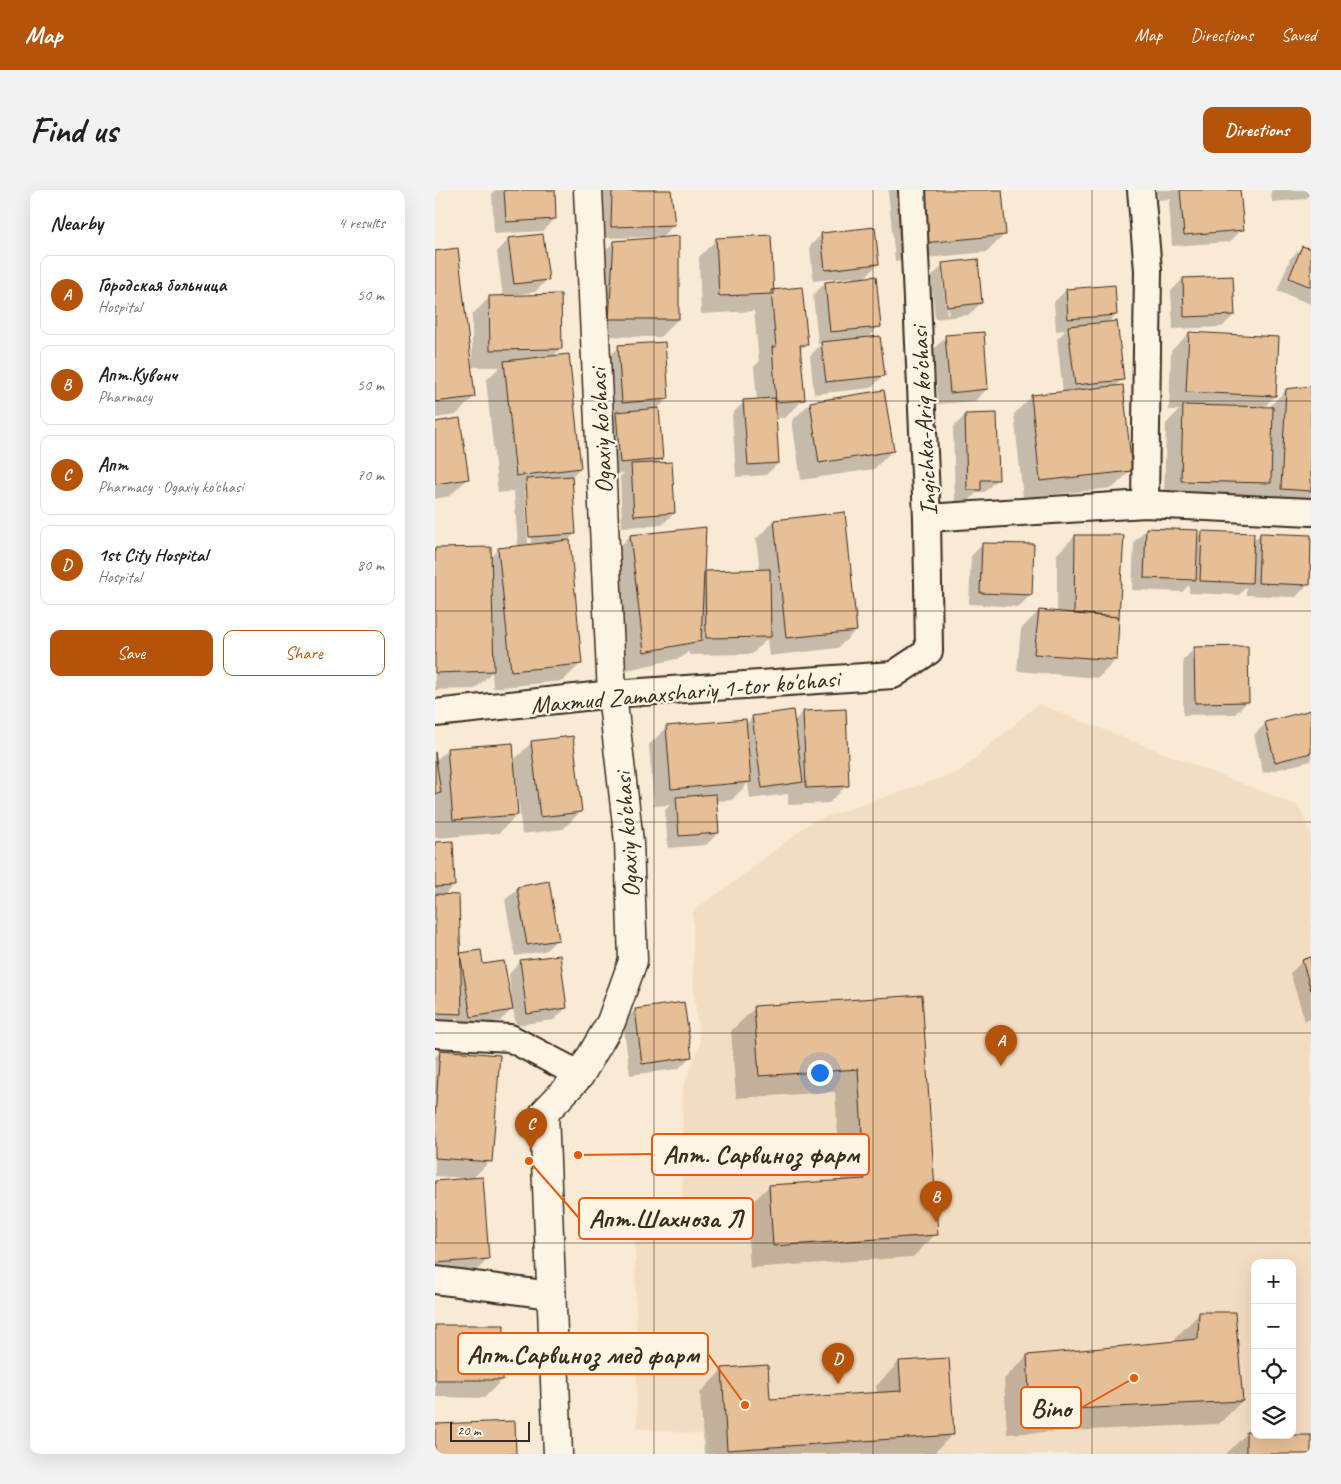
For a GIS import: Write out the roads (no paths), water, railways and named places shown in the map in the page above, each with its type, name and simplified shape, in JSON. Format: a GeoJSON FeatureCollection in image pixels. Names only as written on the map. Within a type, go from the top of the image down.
{"type":"FeatureCollection","features":[{"type":"Feature","properties":{"kind":"street","name":"Ogaxiy ko'chasi"},"geometry":{"type":"LineString","coordinates":[[558,1454],[544,1114],[580,1075],[611,1022],[633,961],[629,842],[612,694],[588,190]]}},
{"type":"Feature","properties":{"kind":"street","name":"Ingichka-Ariq ko'chasi"},"geometry":{"type":"LineString","coordinates":[[912,190],[927,518],[929,652]]}},
{"type":"Feature","properties":{"kind":"street"},"geometry":{"type":"LineString","coordinates":[[1141,190],[1148,270],[1145,504]]}},
{"type":"Feature","properties":{"kind":"street"},"geometry":{"type":"LineString","coordinates":[[927,518],[1145,504],[1311,512]]}},
{"type":"Feature","properties":{"kind":"street","name":"Maxmud Zamaxshariy 1-tor ko'chasi"},"geometry":{"type":"LineString","coordinates":[[435,713],[612,694],[893,675],[929,652]]}},
{"type":"Feature","properties":{"kind":"street"},"geometry":{"type":"LineString","coordinates":[[435,1034],[510,1038],[580,1075]]}},
{"type":"Feature","properties":{"kind":"street"},"geometry":{"type":"LineString","coordinates":[[435,1280],[551,1295]]}},
{"type":"Feature","properties":{"kind":"place","name":"Городская больница"},"geometry":{"type":"Point","coordinates":[1001,1066]}},
{"type":"Feature","properties":{"kind":"place","name":"Апт"},"geometry":{"type":"Point","coordinates":[531,1149]}},
{"type":"Feature","properties":{"kind":"place","name":"Апт. Сарвиноз фарм"},"geometry":{"type":"Point","coordinates":[578,1155]}},
{"type":"Feature","properties":{"kind":"place","name":"Апт.Шахноза Л"},"geometry":{"type":"Point","coordinates":[529,1161]}},
{"type":"Feature","properties":{"kind":"place","name":"Апт.Кувонч"},"geometry":{"type":"Point","coordinates":[936,1222]}},
{"type":"Feature","properties":{"kind":"place","name":"Bino"},"geometry":{"type":"Point","coordinates":[1134,1378]}},
{"type":"Feature","properties":{"kind":"place","name":"1st City Hospital"},"geometry":{"type":"Point","coordinates":[838,1384]}},
{"type":"Feature","properties":{"kind":"place","name":"Апт.Сарвиноз мед фарм"},"geometry":{"type":"Point","coordinates":[745,1405]}}]}
